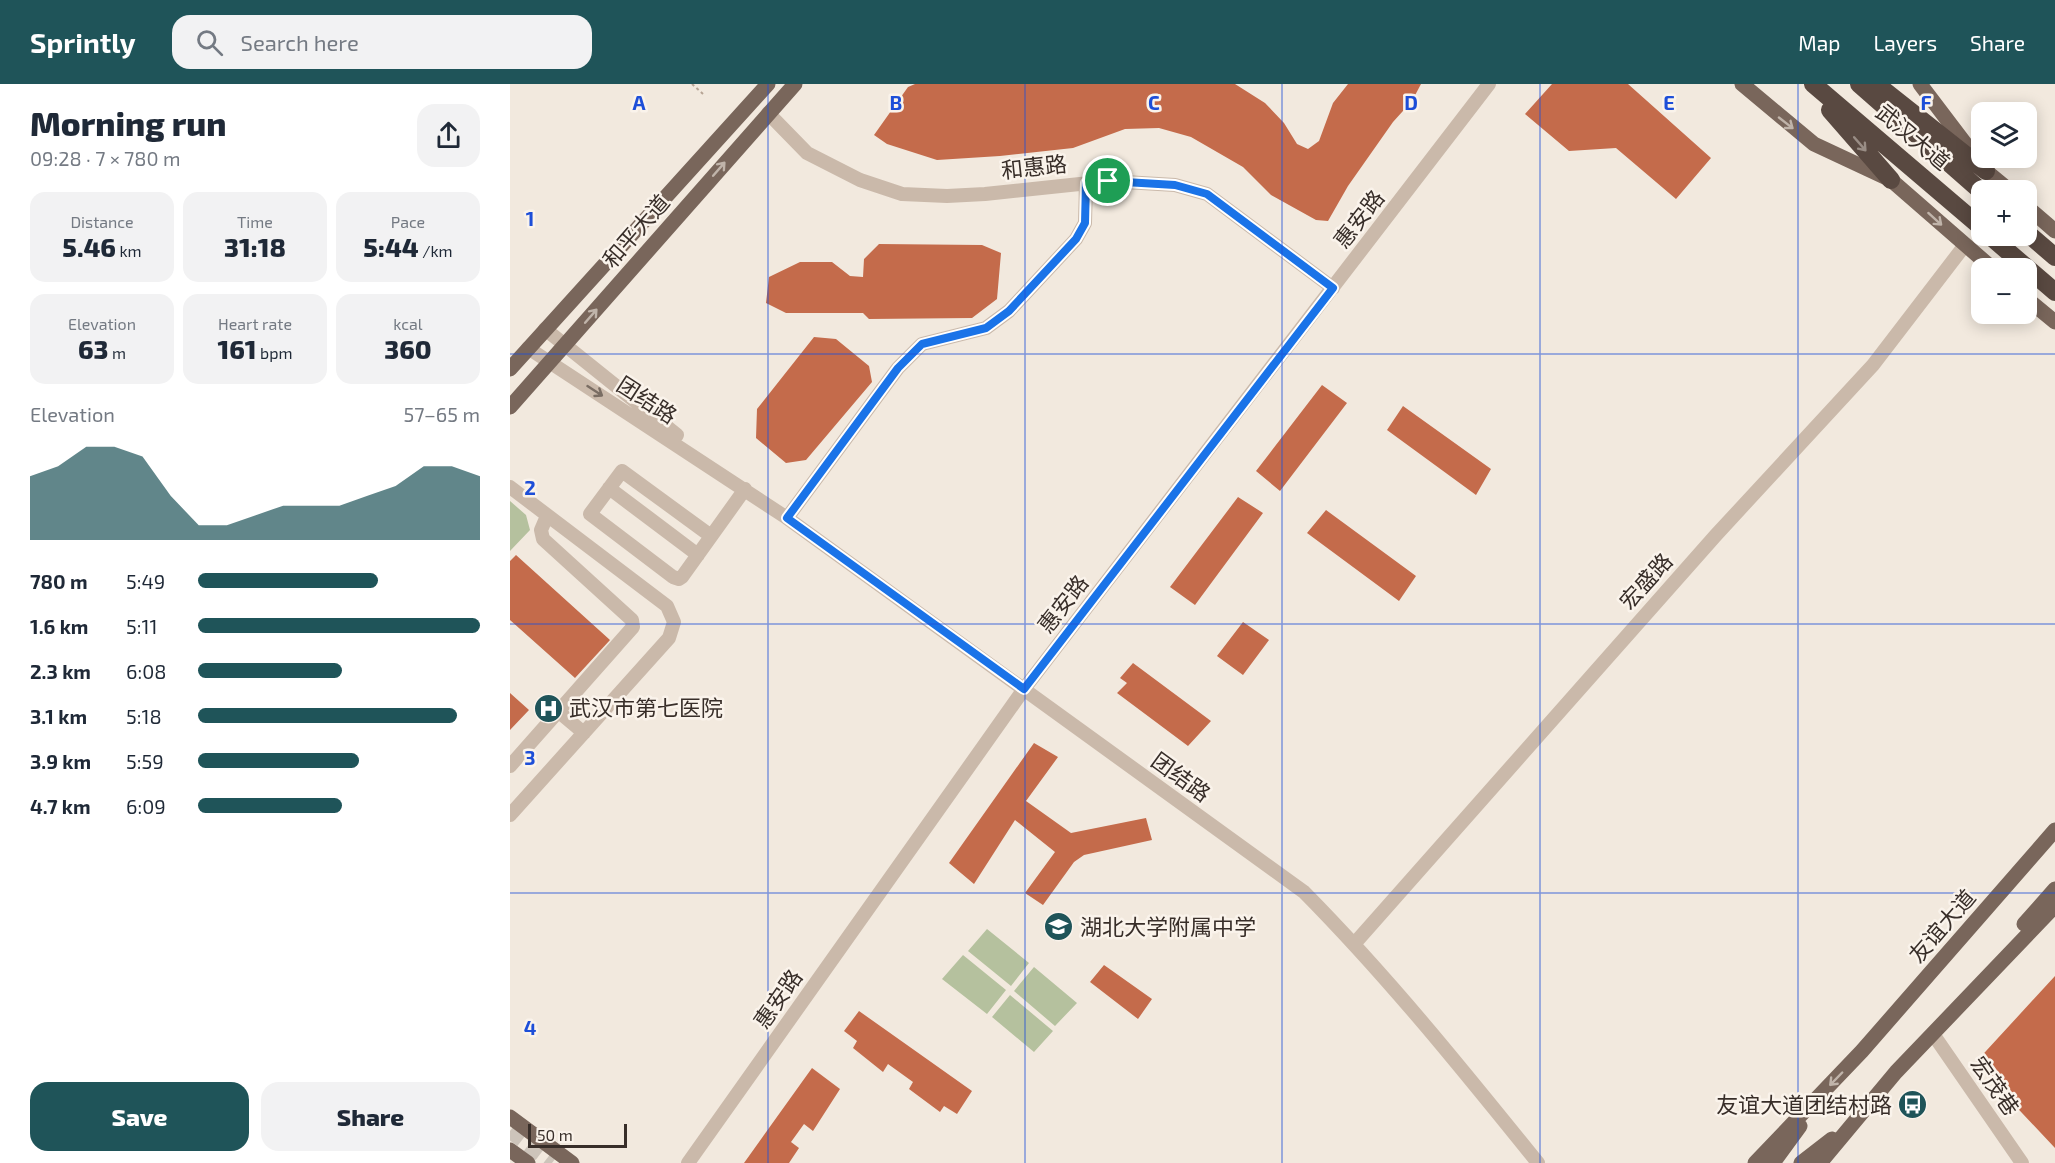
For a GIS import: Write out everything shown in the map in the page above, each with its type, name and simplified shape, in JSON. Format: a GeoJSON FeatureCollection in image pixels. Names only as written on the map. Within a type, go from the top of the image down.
{"type":"FeatureCollection","features":[{"type":"Feature","properties":{"kind":"highway"},"geometry":{"type":"LineString","coordinates":[[1807,84],[1891,180]]}},
{"type":"Feature","properties":{"kind":"highway","name":"武汉大道"},"geometry":{"type":"LineString","coordinates":[[1813,84],[1971,218]]}},
{"type":"Feature","properties":{"kind":"highway","name":"武汉大道"},"geometry":{"type":"LineString","coordinates":[[1859,84],[1971,182]]}},
{"type":"Feature","properties":{"kind":"highway"},"geometry":{"type":"LineString","coordinates":[[1876,84],[1986,171]]}},
{"type":"Feature","properties":{"kind":"highway"},"geometry":{"type":"LineString","coordinates":[[2037,241],[2055,257]]}},
{"type":"Feature","properties":{"kind":"highway"},"geometry":{"type":"LineString","coordinates":[[2002,246],[2055,292]]}},
{"type":"Feature","properties":{"kind":"main road","name":"和平大道"},"geometry":{"type":"LineString","coordinates":[[510,369],[768,84]]}},
{"type":"Feature","properties":{"kind":"main road","name":"和平大道"},"geometry":{"type":"LineString","coordinates":[[510,407],[795,84]]}},
{"type":"Feature","properties":{"kind":"main road"},"geometry":{"type":"LineString","coordinates":[[1742,84],[1814,144],[1891,180],[1980,258]]}},
{"type":"Feature","properties":{"kind":"main road"},"geometry":{"type":"LineString","coordinates":[[1920,84],[1986,171],[1997,180]]}},
{"type":"Feature","properties":{"kind":"main road"},"geometry":{"type":"LineString","coordinates":[[2037,215],[2055,231]]}},
{"type":"Feature","properties":{"kind":"main road"},"geometry":{"type":"LineString","coordinates":[[2037,307],[2055,322]]}},
{"type":"Feature","properties":{"kind":"main road","name":"友谊大道"},"geometry":{"type":"LineString","coordinates":[[1862,1051],[2055,830]]}},
{"type":"Feature","properties":{"kind":"main road","name":"友谊大道"},"geometry":{"type":"LineString","coordinates":[[1755,1163],[2055,844]]}},
{"type":"Feature","properties":{"kind":"main road"},"geometry":{"type":"LineString","coordinates":[[1809,1161],[1850,1126],[2055,889]]}},
{"type":"Feature","properties":{"kind":"main road"},"geometry":{"type":"LineString","coordinates":[[1896,1072],[2055,906]]}},
{"type":"Feature","properties":{"kind":"main road"},"geometry":{"type":"LineString","coordinates":[[1773,1163],[1789,1144],[1820,1096]]}},
{"type":"Feature","properties":{"kind":"main road"},"geometry":{"type":"LineString","coordinates":[[510,1117],[572,1163]]}},
{"type":"Feature","properties":{"kind":"main road"},"geometry":{"type":"LineString","coordinates":[[510,1150],[528,1163]]}},
{"type":"Feature","properties":{"kind":"street","name":"惠安路"},"geometry":{"type":"LineString","coordinates":[[688,1163],[1024,689],[1489,84]]}},
{"type":"Feature","properties":{"kind":"street","name":"和惠路"},"geometry":{"type":"LineString","coordinates":[[768,113],[807,153],[860,180],[902,194],[976,195],[1108,181],[1175,185],[1207,194],[1333,288]]}},
{"type":"Feature","properties":{"kind":"street"},"geometry":{"type":"LineString","coordinates":[[787,518],[898,368],[922,344],[986,328],[1009,311],[1076,239],[1085,223],[1086,183]]}},
{"type":"Feature","properties":{"kind":"street","name":"宏盛路"},"geometry":{"type":"LineString","coordinates":[[1355,943],[1716,535],[1873,365],[1965,245]]}},
{"type":"Feature","properties":{"kind":"street","name":"团结路"},"geometry":{"type":"LineString","coordinates":[[545,329],[743,488]]}},
{"type":"Feature","properties":{"kind":"street","name":"团结路"},"geometry":{"type":"LineString","coordinates":[[528,348],[787,518],[1304,892],[1355,943],[1468,1076],[1538,1163]]}},
{"type":"Feature","properties":{"kind":"street"},"geometry":{"type":"LineString","coordinates":[[711,536],[622,471],[590,514],[673,577],[682,577],[698,555],[711,536],[743,488]]}},
{"type":"Feature","properties":{"kind":"street"},"geometry":{"type":"LineString","coordinates":[[510,487],[667,606],[673,617],[674,628],[669,638],[510,815]]}},
{"type":"Feature","properties":{"kind":"street"},"geometry":{"type":"LineString","coordinates":[[609,488],[698,555]]}},
{"type":"Feature","properties":{"kind":"street"},"geometry":{"type":"LineString","coordinates":[[510,766],[633,627],[632,620],[541,536],[540,531],[547,516]]}},
{"type":"Feature","properties":{"kind":"street"},"geometry":{"type":"LineString","coordinates":[[584,576],[600,556]]}},
{"type":"Feature","properties":{"kind":"street"},"geometry":{"type":"LineString","coordinates":[[559,712],[584,733]]}},
{"type":"Feature","properties":{"kind":"street","name":"宏茂巷"},"geometry":{"type":"LineString","coordinates":[[1933,1034],[2022,1163]]}},
{"type":"Feature","properties":{"kind":"path"},"geometry":{"type":"LineString","coordinates":[[692,84],[703,94]]}},
{"type":"Feature","properties":{"kind":"green space"},"geometry":{"type":"Polygon","coordinates":[[[510,501],[526,515],[530,530],[510,551],[510,501]]]}},
{"type":"Feature","properties":{"kind":"green space"},"geometry":{"type":"Polygon","coordinates":[[[987,929],[1029,963],[1011,986],[968,951],[987,929]]]}},
{"type":"Feature","properties":{"kind":"green space"},"geometry":{"type":"Polygon","coordinates":[[[963,955],[1006,990],[987,1014],[942,979],[963,955]]]}},
{"type":"Feature","properties":{"kind":"green space"},"geometry":{"type":"Polygon","coordinates":[[[1034,967],[1077,1003],[1055,1026],[1014,991],[1034,967]]]}},
{"type":"Feature","properties":{"kind":"green space"},"geometry":{"type":"Polygon","coordinates":[[[1010,995],[1053,1031],[1034,1052],[992,1017],[1010,995]]]}},
{"type":"Feature","properties":{"kind":"building"},"geometry":{"type":"Polygon","coordinates":[[[915,84],[1235,84],[1265,103],[1284,123],[1297,144],[1308,149],[1319,141],[1333,103],[1348,84],[1421,84],[1412,101],[1393,122],[1348,186],[1328,221],[1316,220],[1271,195],[1243,167],[1191,137],[1159,128],[1125,129],[1073,148],[937,160],[887,144],[874,135],[908,87],[915,84]]]}},
{"type":"Feature","properties":{"kind":"building"},"geometry":{"type":"Polygon","coordinates":[[[1552,84],[1628,84],[1711,158],[1676,199],[1616,148],[1569,151],[1525,114],[1552,84]]]}},
{"type":"Feature","properties":{"kind":"building"},"geometry":{"type":"Polygon","coordinates":[[[879,244],[982,245],[1001,253],[997,299],[972,318],[869,319],[863,313],[786,313],[766,303],[769,277],[800,262],[832,262],[850,276],[863,277],[864,259],[879,244]]]}},
{"type":"Feature","properties":{"kind":"building"},"geometry":{"type":"Polygon","coordinates":[[[814,337],[836,339],[869,366],[872,382],[806,460],[786,463],[756,438],[757,409],[814,337]]]}},
{"type":"Feature","properties":{"kind":"building"},"geometry":{"type":"Polygon","coordinates":[[[1322,385],[1347,403],[1280,491],[1256,471],[1322,385]]]}},
{"type":"Feature","properties":{"kind":"building"},"geometry":{"type":"Polygon","coordinates":[[[1403,406],[1491,469],[1476,495],[1387,430],[1403,406]]]}},
{"type":"Feature","properties":{"kind":"building"},"geometry":{"type":"Polygon","coordinates":[[[1238,497],[1263,513],[1195,605],[1170,587],[1238,497]]]}},
{"type":"Feature","properties":{"kind":"building"},"geometry":{"type":"Polygon","coordinates":[[[1326,510],[1416,576],[1399,601],[1307,533],[1326,510]]]}},
{"type":"Feature","properties":{"kind":"building"},"geometry":{"type":"Polygon","coordinates":[[[516,555],[610,640],[575,678],[510,620],[510,561],[516,555]]]}},
{"type":"Feature","properties":{"kind":"building"},"geometry":{"type":"Polygon","coordinates":[[[1243,622],[1269,640],[1243,675],[1217,656],[1243,622]]]}},
{"type":"Feature","properties":{"kind":"building"},"geometry":{"type":"Polygon","coordinates":[[[1133,663],[1211,721],[1188,746],[1117,693],[1127,683],[1120,678],[1133,663]]]}},
{"type":"Feature","properties":{"kind":"building"},"geometry":{"type":"Polygon","coordinates":[[[510,693],[529,710],[510,730],[510,693]]]}},
{"type":"Feature","properties":{"kind":"building"},"geometry":{"type":"Polygon","coordinates":[[[1034,743],[1058,757],[1026,801],[1071,833],[1146,818],[1152,840],[1084,855],[1074,862],[1043,905],[1025,893],[1055,852],[1015,820],[974,884],[949,863],[1034,743]]]}},
{"type":"Feature","properties":{"kind":"building"},"geometry":{"type":"Polygon","coordinates":[[[1104,965],[1152,999],[1138,1019],[1090,982],[1104,965]]]}},
{"type":"Feature","properties":{"kind":"building"},"geometry":{"type":"Polygon","coordinates":[[[2055,976],[2055,1148],[1975,1063],[2055,976]]]}},
{"type":"Feature","properties":{"kind":"building"},"geometry":{"type":"Polygon","coordinates":[[[859,1011],[972,1091],[957,1114],[944,1106],[940,1112],[909,1089],[913,1082],[888,1064],[883,1072],[853,1048],[857,1041],[844,1031],[859,1011]]]}},
{"type":"Feature","properties":{"kind":"building"},"geometry":{"type":"Polygon","coordinates":[[[812,1068],[840,1089],[813,1131],[804,1124],[791,1142],[799,1148],[789,1163],[744,1163],[812,1068]]]}},
{"type":"Feature","properties":{"kind":"tunnel"},"geometry":{"type":"LineString","coordinates":[[510,1131],[552,1163]]}},
{"type":"Feature","properties":{"kind":"place","name":"武汉市第七医院"},"geometry":{"type":"Point","coordinates":[548,708]}},
{"type":"Feature","properties":{"kind":"place","name":"湖北大学附属中学"},"geometry":{"type":"Point","coordinates":[1059,927]}},
{"type":"Feature","properties":{"kind":"place","name":"友谊大道团结村路"},"geometry":{"type":"Point","coordinates":[1913,1105]}},
{"type":"Feature","properties":{"kind":"route"},"geometry":{"type":"LineString","coordinates":[[1108,181],[1175,185],[1207,194],[1333,288],[1024,689],[787,518],[855,422],[898,368],[922,344],[986,328],[1009,311],[1076,239],[1085,223],[1086,183],[1108,181]]}}]}
